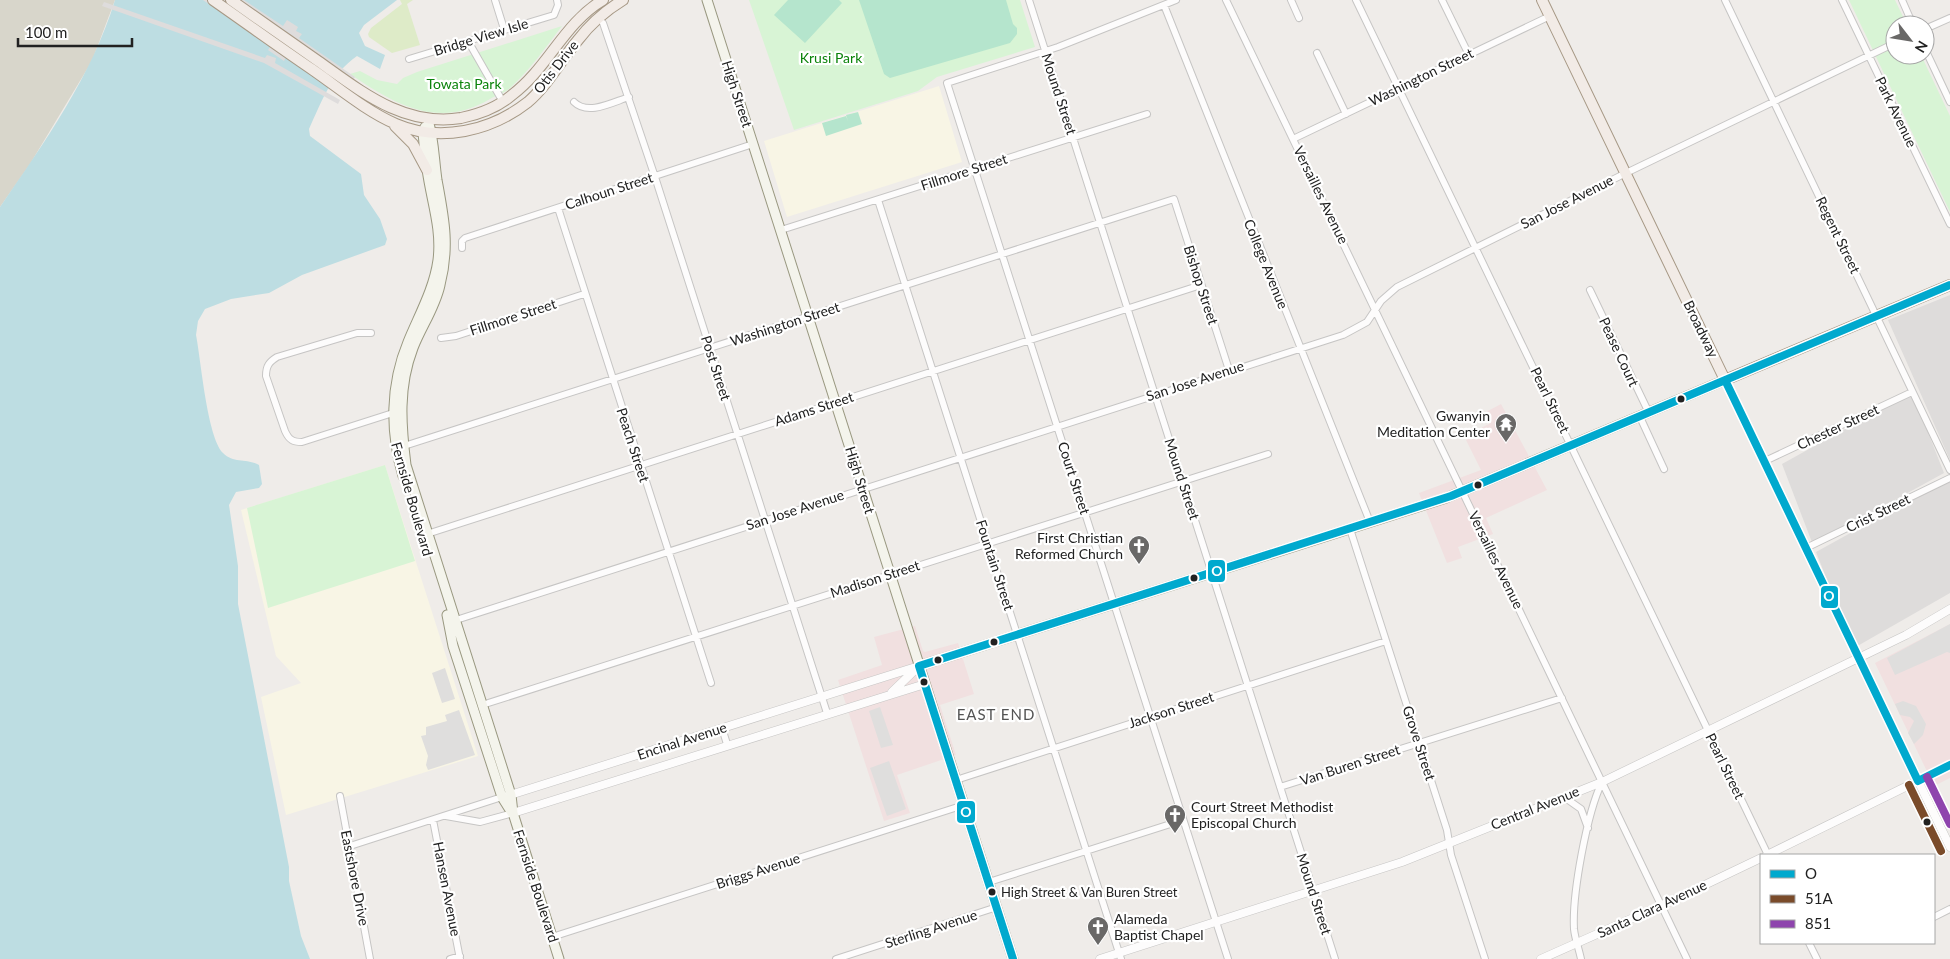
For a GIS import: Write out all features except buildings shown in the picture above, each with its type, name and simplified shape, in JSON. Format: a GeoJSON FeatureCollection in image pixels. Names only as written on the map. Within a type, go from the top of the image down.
{"type":"FeatureCollection","features":[{"type":"Feature","properties":{"kind":"main road"},"geometry":{"type":"LineString","coordinates":[[213,0],[348,88]]}},
{"type":"Feature","properties":{"kind":"main road"},"geometry":{"type":"LineString","coordinates":[[232,0],[348,88]]}},
{"type":"Feature","properties":{"kind":"main road","name":"Otis Drive"},"geometry":{"type":"LineString","coordinates":[[348,88],[392,109],[428,120],[468,116],[504,102],[523,86],[576,21],[603,0]]}},
{"type":"Feature","properties":{"kind":"main road","name":"Otis Drive"},"geometry":{"type":"LineString","coordinates":[[348,88],[389,120],[428,132],[476,129],[511,114],[529,101],[546,83],[577,41],[598,17],[623,0]]}},
{"type":"Feature","properties":{"kind":"main road","name":"High Street"},"geometry":{"type":"LineString","coordinates":[[706,0],[1013,959]]}},
{"type":"Feature","properties":{"kind":"main road","name":"Broadway"},"geometry":{"type":"LineString","coordinates":[[1542,0],[1726,380]]}},
{"type":"Feature","properties":{"kind":"main road"},"geometry":{"type":"LineString","coordinates":[[389,120],[413,144],[426,170]]}},
{"type":"Feature","properties":{"kind":"main road","name":"Fernside Boulevard"},"geometry":{"type":"LineString","coordinates":[[428,120],[426,170],[438,231],[438,259],[429,294],[407,344],[400,368],[397,412],[400,447],[452,621],[478,691],[507,796]]}},
{"type":"Feature","properties":{"kind":"main road","name":"Fernside Boulevard"},"geometry":{"type":"LineString","coordinates":[[397,412],[406,370],[413,349],[436,298],[445,258],[446,232],[428,132]]}},
{"type":"Feature","properties":{"kind":"main road","name":"Encinal Avenue"},"geometry":{"type":"LineString","coordinates":[[919,666],[1464,491],[1950,285]]}},
{"type":"Feature","properties":{"kind":"main road","name":"Fernside Boulevard"},"geometry":{"type":"LineString","coordinates":[[400,447],[428,534],[452,621],[458,662],[513,813],[559,959]]}},
{"type":"Feature","properties":{"kind":"main road"},"geometry":{"type":"LineString","coordinates":[[458,662],[464,666],[471,685],[478,691]]}},
{"type":"Feature","properties":{"kind":"street"},"geometry":{"type":"LineString","coordinates":[[495,0],[504,29]]}},
{"type":"Feature","properties":{"kind":"street","name":"Bridge View Isle"},"geometry":{"type":"LineString","coordinates":[[409,59],[554,14],[558,5],[557,0]]}},
{"type":"Feature","properties":{"kind":"street","name":"Mound Street"},"geometry":{"type":"LineString","coordinates":[[1029,0],[1335,959]]}},
{"type":"Feature","properties":{"kind":"street"},"geometry":{"type":"LineString","coordinates":[[1045,51],[1176,0]]}},
{"type":"Feature","properties":{"kind":"street","name":"Versailles Avenue"},"geometry":{"type":"LineString","coordinates":[[1226,0],[1464,491],[1687,959]]}},
{"type":"Feature","properties":{"kind":"street"},"geometry":{"type":"LineString","coordinates":[[1291,0],[1299,18]]}},
{"type":"Feature","properties":{"kind":"street","name":"Pearl Street"},"geometry":{"type":"LineString","coordinates":[[1356,0],[1768,854]]}},
{"type":"Feature","properties":{"kind":"street"},"geometry":{"type":"LineString","coordinates":[[1442,0],[1468,55]]}},
{"type":"Feature","properties":{"kind":"street","name":"Regent Street"},"geometry":{"type":"LineString","coordinates":[[1725,0],[1950,470]]}},
{"type":"Feature","properties":{"kind":"street","name":"Park Avenue"},"geometry":{"type":"LineString","coordinates":[[1842,0],[1950,224]]}},
{"type":"Feature","properties":{"kind":"street"},"geometry":{"type":"LineString","coordinates":[[1902,0],[1909,15]]}},
{"type":"Feature","properties":{"kind":"street","name":"College Avenue"},"geometry":{"type":"LineString","coordinates":[[1164,5],[1370,522]]}},
{"type":"Feature","properties":{"kind":"street","name":"Washington Street"},"geometry":{"type":"LineString","coordinates":[[1293,139],[1550,16]]}},
{"type":"Feature","properties":{"kind":"street"},"geometry":{"type":"LineString","coordinates":[[1935,25],[1950,18]]}},
{"type":"Feature","properties":{"kind":"street","name":"Post Street"},"geometry":{"type":"LineString","coordinates":[[603,23],[655,177],[827,713]]}},
{"type":"Feature","properties":{"kind":"street"},"geometry":{"type":"LineString","coordinates":[[468,41],[504,102]]}},
{"type":"Feature","properties":{"kind":"street","name":"San Jose Avenue"},"geometry":{"type":"LineString","coordinates":[[452,621],[1356,329],[1367,322],[1387,294],[1397,287],[1626,173],[1885,48]]}},
{"type":"Feature","properties":{"kind":"street","name":"Court Street"},"geometry":{"type":"LineString","coordinates":[[1045,51],[947,83],[1228,959]]}},
{"type":"Feature","properties":{"kind":"street"},"geometry":{"type":"LineString","coordinates":[[1317,53],[1346,114]]}},
{"type":"Feature","properties":{"kind":"street"},"geometry":{"type":"LineString","coordinates":[[1933,65],[1950,102]]}},
{"type":"Feature","properties":{"kind":"street"},"geometry":{"type":"LineString","coordinates":[[574,102],[578,107],[590,109],[629,97]]}},
{"type":"Feature","properties":{"kind":"street","name":"Fillmore Street"},"geometry":{"type":"LineString","coordinates":[[780,230],[1146,114]]}},
{"type":"Feature","properties":{"kind":"street","name":"Calhoun Street"},"geometry":{"type":"LineString","coordinates":[[462,248],[462,241],[465,238],[753,144]]}},
{"type":"Feature","properties":{"kind":"street","name":"Washington Street"},"geometry":{"type":"LineString","coordinates":[[400,447],[1174,199]]}},
{"type":"Feature","properties":{"kind":"street","name":"Bishop Street"},"geometry":{"type":"LineString","coordinates":[[1174,199],[1229,370]]}},
{"type":"Feature","properties":{"kind":"street","name":"Fountain Street"},"geometry":{"type":"LineString","coordinates":[[878,200],[1120,956]]}},
{"type":"Feature","properties":{"kind":"street","name":"Peach Street"},"geometry":{"type":"LineString","coordinates":[[558,208],[584,294],[711,682]]}},
{"type":"Feature","properties":{"kind":"street","name":"Adams Street"},"geometry":{"type":"LineString","coordinates":[[428,534],[1201,285]]}},
{"type":"Feature","properties":{"kind":"street","name":"Pease Court"},"geometry":{"type":"LineString","coordinates":[[1590,290],[1644,415],[1664,468]]}},
{"type":"Feature","properties":{"kind":"street","name":"Fillmore Street"},"geometry":{"type":"LineString","coordinates":[[441,338],[456,336],[584,294]]}},
{"type":"Feature","properties":{"kind":"street"},"geometry":{"type":"LineString","coordinates":[[371,333],[357,333],[278,357],[270,362],[266,368],[266,376],[285,431],[288,438],[294,442],[302,442],[397,412]]}},
{"type":"Feature","properties":{"kind":"street","name":"Broadway"},"geometry":{"type":"LineString","coordinates":[[1726,380],[1950,847]]}},
{"type":"Feature","properties":{"kind":"street","name":"Chester Street"},"geometry":{"type":"LineString","coordinates":[[1765,462],[1912,392]]}},
{"type":"Feature","properties":{"kind":"street","name":"Madison Street"},"geometry":{"type":"LineString","coordinates":[[482,706],[695,636],[1268,454]]}},
{"type":"Feature","properties":{"kind":"street","name":"Crist Street"},"geometry":{"type":"LineString","coordinates":[[1806,548],[1950,478]]}},
{"type":"Feature","properties":{"kind":"street","name":"Grove Street"},"geometry":{"type":"LineString","coordinates":[[1350,528],[1419,743],[1485,959]]}},
{"type":"Feature","properties":{"kind":"street","name":"Central Avenue"},"geometry":{"type":"LineString","coordinates":[[1100,959],[1120,956],[1216,922],[1402,862],[1602,782],[1912,632],[1950,609]]}},
{"type":"Feature","properties":{"kind":"street","name":"Jackson Street"},"geometry":{"type":"LineString","coordinates":[[956,780],[1386,641]]}},
{"type":"Feature","properties":{"kind":"street","name":"Encinal Avenue"},"geometry":{"type":"LineString","coordinates":[[890,693],[919,666]]}},
{"type":"Feature","properties":{"kind":"street","name":"Encinal Avenue"},"geometry":{"type":"LineString","coordinates":[[350,846],[919,666]]}},
{"type":"Feature","properties":{"kind":"street","name":"Encinal Avenue"},"geometry":{"type":"LineString","coordinates":[[444,816],[480,822],[513,813],[727,744],[890,693],[925,684]]}},
{"type":"Feature","properties":{"kind":"street","name":"Van Buren Street"},"geometry":{"type":"LineString","coordinates":[[1280,788],[1562,698]]}},
{"type":"Feature","properties":{"kind":"street"},"geometry":{"type":"LineString","coordinates":[[722,728],[727,744]]}},
{"type":"Feature","properties":{"kind":"street"},"geometry":{"type":"LineString","coordinates":[[1770,854],[1950,765]]}},
{"type":"Feature","properties":{"kind":"street"},"geometry":{"type":"LineString","coordinates":[[1581,959],[1574,930],[1575,902],[1595,796],[1602,782]]}},
{"type":"Feature","properties":{"kind":"street","name":"Eastshore Drive"},"geometry":{"type":"LineString","coordinates":[[340,796],[370,959]]}},
{"type":"Feature","properties":{"kind":"street"},"geometry":{"type":"LineString","coordinates":[[1564,797],[1581,810],[1588,829]]}},
{"type":"Feature","properties":{"kind":"street","name":"Briggs Avenue"},"geometry":{"type":"LineString","coordinates":[[552,937],[964,805]]}},
{"type":"Feature","properties":{"kind":"street","name":"Hansen Avenue"},"geometry":{"type":"LineString","coordinates":[[434,820],[460,957]]}},
{"type":"Feature","properties":{"kind":"street"},"geometry":{"type":"LineString","coordinates":[[989,882],[1183,820]]}},
{"type":"Feature","properties":{"kind":"street","name":"Santa Clara Avenue"},"geometry":{"type":"LineString","coordinates":[[1541,959],[1662,906],[1760,858]]}},
{"type":"Feature","properties":{"kind":"street","name":"Sterling Avenue"},"geometry":{"type":"LineString","coordinates":[[836,959],[997,907]]}},
{"type":"Feature","properties":{"kind":"street"},"geometry":{"type":"LineString","coordinates":[[1935,916],[1950,909]]}},
{"type":"Feature","properties":{"kind":"street"},"geometry":{"type":"LineString","coordinates":[[1810,944],[1817,959]]}},
{"type":"Feature","properties":{"kind":"street"},"geometry":{"type":"LineString","coordinates":[[450,959],[460,957]]}},
{"type":"Feature","properties":{"kind":"shaded area"},"geometry":{"type":"Polygon","coordinates":[[[0,0],[115,0],[92,61],[30,164],[0,207],[0,0]]]}},
{"type":"Feature","properties":{"kind":"shaded area"},"geometry":{"type":"Polygon","coordinates":[[[939,86],[962,162],[787,217],[764,141],[939,86]]]}},
{"type":"Feature","properties":{"kind":"shaded area"},"geometry":{"type":"Polygon","coordinates":[[[1950,295],[1950,460],[1888,320],[1950,295]]]}},
{"type":"Feature","properties":{"kind":"shaded area"},"geometry":{"type":"Polygon","coordinates":[[[1912,392],[1944,473],[1813,545],[1782,464],[1912,392]]]}},
{"type":"Feature","properties":{"kind":"shaded area"},"geometry":{"type":"Polygon","coordinates":[[[1501,404],[1547,490],[1486,518],[1493,534],[1458,547],[1462,558],[1447,563],[1419,493],[1481,470],[1464,436],[1489,424],[1484,413],[1501,404]]]}},
{"type":"Feature","properties":{"kind":"shaded area"},"geometry":{"type":"Polygon","coordinates":[[[385,465],[478,756],[286,815],[261,697],[301,683],[276,656],[241,510],[385,465]]]}},
{"type":"Feature","properties":{"kind":"shaded area"},"geometry":{"type":"Polygon","coordinates":[[[1950,478],[1950,593],[1854,648],[1816,552],[1950,478]]]}},
{"type":"Feature","properties":{"kind":"shaded area"},"geometry":{"type":"Polygon","coordinates":[[[1950,624],[1950,778],[1934,786],[1875,663],[1950,624]]]}},
{"type":"Feature","properties":{"kind":"shaded area"},"geometry":{"type":"Polygon","coordinates":[[[1950,624],[1950,653],[1947,652],[1895,675],[1887,658],[1950,624]]]}},
{"type":"Feature","properties":{"kind":"shaded area"},"geometry":{"type":"Polygon","coordinates":[[[915,626],[923,651],[925,652],[958,643],[974,694],[940,705],[956,755],[897,775],[910,813],[884,821],[838,680],[882,665],[874,637],[915,626]]]}},
{"type":"Feature","properties":{"kind":"shaded area"},"geometry":{"type":"Polygon","coordinates":[[[445,668],[455,699],[442,703],[432,673],[445,668]]]}},
{"type":"Feature","properties":{"kind":"shaded area"},"geometry":{"type":"Polygon","coordinates":[[[1903,701],[1916,706],[1926,724],[1923,735],[1914,744],[1908,733],[1914,721],[1910,717],[1900,715],[1895,704],[1903,701]]]}},
{"type":"Feature","properties":{"kind":"shaded area"},"geometry":{"type":"Polygon","coordinates":[[[880,707],[893,745],[881,748],[869,711],[880,707]]]}},
{"type":"Feature","properties":{"kind":"shaded area"},"geometry":{"type":"Polygon","coordinates":[[[459,710],[475,755],[428,770],[426,765],[428,756],[421,736],[426,735],[426,727],[447,721],[445,715],[459,710]]]}},
{"type":"Feature","properties":{"kind":"shaded area"},"geometry":{"type":"Polygon","coordinates":[[[889,761],[906,809],[887,816],[870,768],[889,761]]]}},
{"type":"Feature","properties":{"kind":"green space"},"geometry":{"type":"Polygon","coordinates":[[[400,0],[413,0],[407,4],[420,45],[392,53],[369,37],[368,34],[371,28],[402,4],[400,0]]]}},
{"type":"Feature","properties":{"kind":"green space","name":"Krusi Park"},"geometry":{"type":"Polygon","coordinates":[[[749,0],[1020,0],[1035,47],[937,77],[918,91],[794,130],[749,0]]]}},
{"type":"Feature","properties":{"kind":"green space"},"geometry":{"type":"Polygon","coordinates":[[[788,0],[839,0],[842,3],[805,43],[774,15],[788,0]]]}},
{"type":"Feature","properties":{"kind":"green space"},"geometry":{"type":"Polygon","coordinates":[[[859,0],[1006,0],[1013,24],[1017,28],[1017,34],[1010,43],[890,78],[884,74],[859,0]]]}},
{"type":"Feature","properties":{"kind":"green space"},"geometry":{"type":"Polygon","coordinates":[[[1849,0],[1895,0],[1902,15],[1885,15],[1885,65],[1926,65],[1950,116],[1950,212],[1849,0]]]}},
{"type":"Feature","properties":{"kind":"green space","name":"Towata Park"},"geometry":{"type":"Polygon","coordinates":[[[562,26],[531,66],[508,90],[471,108],[434,113],[417,109],[383,95],[350,74],[360,71],[377,80],[397,84],[403,78],[417,72],[562,26]]]}},
{"type":"Feature","properties":{"kind":"green space"},"geometry":{"type":"Polygon","coordinates":[[[858,112],[862,124],[826,136],[822,123],[846,116],[848,121],[846,115],[858,112]]]}},
{"type":"Feature","properties":{"kind":"green space"},"geometry":{"type":"Polygon","coordinates":[[[385,465],[415,561],[268,608],[247,508],[385,465]]]}},
{"type":"Feature","properties":{"kind":"water"},"geometry":{"type":"Polygon","coordinates":[[[115,0],[397,0],[364,25],[359,33],[365,46],[385,55],[380,69],[357,56],[348,63],[328,89],[309,129],[310,136],[361,174],[364,195],[380,219],[387,239],[385,245],[302,275],[269,293],[231,299],[205,309],[198,321],[196,335],[205,397],[217,444],[223,453],[232,459],[259,465],[262,484],[259,488],[236,492],[229,505],[238,566],[238,604],[289,867],[289,881],[301,936],[310,959],[0,959],[0,207],[50,133],[80,82],[94,55],[115,0]]]}},
{"type":"Feature","properties":{"kind":"pier"},"geometry":{"type":"Polygon","coordinates":[[[203,0],[244,0],[283,26],[287,20],[298,27],[296,31],[302,34],[299,38],[355,77],[343,96],[286,57],[284,61],[268,50],[270,47],[203,0]]]}},
{"type":"Feature","properties":{"kind":"pier"},"geometry":{"type":"Polygon","coordinates":[[[104,2],[265,58],[267,55],[276,58],[275,63],[340,100],[338,104],[264,63],[102,6],[104,2]]]}},
{"type":"Feature","properties":{"kind":"transit line","name":"O"},"geometry":{"type":"LineString","coordinates":[[919,666],[1451,496],[1950,285]]}},
{"type":"Feature","properties":{"kind":"transit line","name":"O"},"geometry":{"type":"LineString","coordinates":[[1725,380],[1918,781],[1950,765]]}},
{"type":"Feature","properties":{"kind":"transit line","name":"O"},"geometry":{"type":"LineString","coordinates":[[919,666],[1013,959]]}},
{"type":"Feature","properties":{"kind":"transit line","name":"851"},"geometry":{"type":"LineString","coordinates":[[1927,777],[1950,824]]}},
{"type":"Feature","properties":{"kind":"transit line","name":"51A"},"geometry":{"type":"LineString","coordinates":[[1909,785],[1941,851]]}},
{"type":"Feature","properties":{"kind":"place","name":"Gwanyin Meditation Center"},"geometry":{"type":"Point","coordinates":[1506,443]}},
{"type":"Feature","properties":{"kind":"place","name":"First Christian Reformed Church"},"geometry":{"type":"Point","coordinates":[1139,565]}},
{"type":"Feature","properties":{"kind":"place","name":"Court Street Methodist Episcopal Church"},"geometry":{"type":"Point","coordinates":[1175,834]}},
{"type":"Feature","properties":{"kind":"place","name":"High Street & Van Buren Street"},"geometry":{"type":"Point","coordinates":[992,892]}},
{"type":"Feature","properties":{"kind":"place","name":"Alameda Baptist Chapel"},"geometry":{"type":"Point","coordinates":[1098,946]}},
{"type":"Feature","properties":{"kind":"district","name":"EAST END"},"geometry":{"type":"Point","coordinates":[996,715]}}]}
